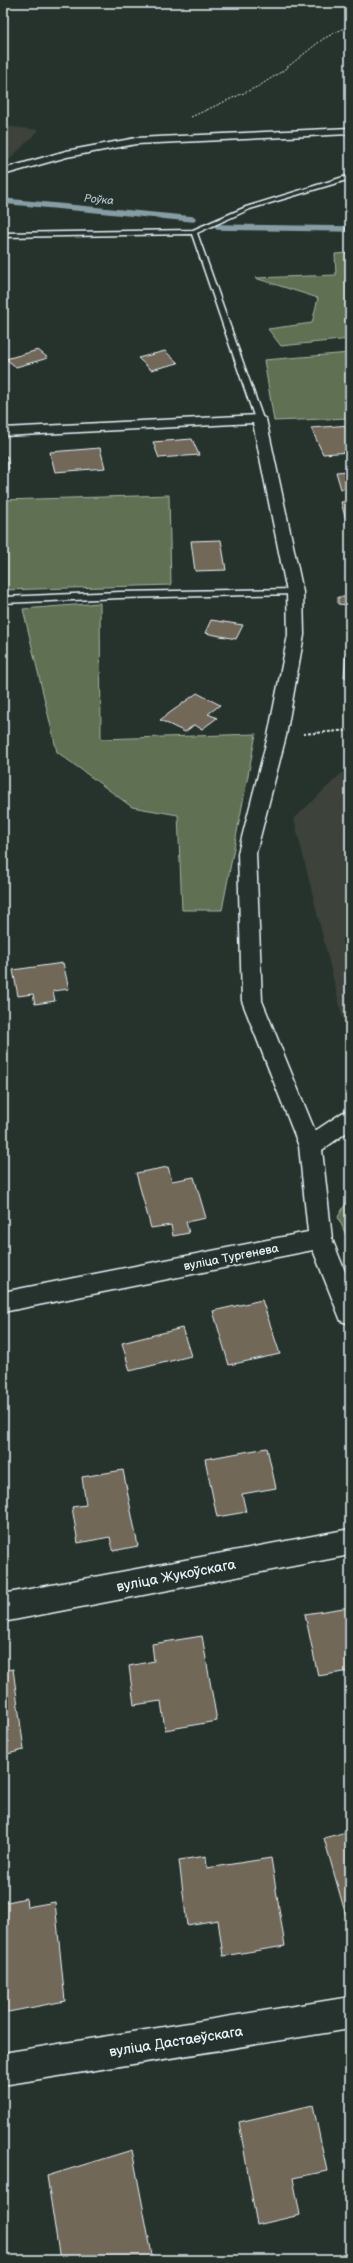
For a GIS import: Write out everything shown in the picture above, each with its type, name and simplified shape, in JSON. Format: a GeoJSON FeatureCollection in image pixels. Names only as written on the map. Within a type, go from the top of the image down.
{"type":"FeatureCollection","features":[{"type":"Feature","properties":{"kind":"street"},"geometry":{"type":"LineString","coordinates":[[3,172],[66,154],[136,142],[350,131]]}},
{"type":"Feature","properties":{"kind":"street"},"geometry":{"type":"LineString","coordinates":[[3,432],[259,419],[295,592],[296,635],[277,736],[247,853],[252,1001],[310,1146],[320,1239],[350,1314]]}},
{"type":"Feature","properties":{"kind":"street"},"geometry":{"type":"LineString","coordinates":[[310,1146],[350,1119]]}},
{"type":"Feature","properties":{"kind":"street","name":"вуліца Тургенева"},"geometry":{"type":"LineString","coordinates":[[3,1302],[320,1239]]}},
{"type":"Feature","properties":{"kind":"street","name":"вуліца Жукоўскага"},"geometry":{"type":"LineString","coordinates":[[3,1608],[350,1542]]}},
{"type":"Feature","properties":{"kind":"street","name":"вуліца Дастаеўскага"},"geometry":{"type":"LineString","coordinates":[[3,2068],[350,2013]]}},
{"type":"Feature","properties":{"kind":"lane"},"geometry":{"type":"LineString","coordinates":[[3,235],[194,232],[248,208],[350,177]]}},
{"type":"Feature","properties":{"kind":"lane"},"geometry":{"type":"LineString","coordinates":[[194,232],[259,419]]}},
{"type":"Feature","properties":{"kind":"lane"},"geometry":{"type":"LineString","coordinates":[[3,600],[120,595],[295,592]]}},
{"type":"Feature","properties":{"kind":"path"},"geometry":{"type":"LineString","coordinates":[[187,119],[259,86],[281,72],[322,39],[350,25]]}},
{"type":"Feature","properties":{"kind":"path"},"geometry":{"type":"LineString","coordinates":[[277,736],[350,730]]}},
{"type":"Feature","properties":{"kind":"shaded area"},"geometry":{"type":"Polygon","coordinates":[[[3,126],[39,130],[3,166],[3,126]]]}},
{"type":"Feature","properties":{"kind":"shaded area"},"geometry":{"type":"Polygon","coordinates":[[[350,765],[350,1047],[294,819],[350,765]]]}},
{"type":"Feature","properties":{"kind":"green space"},"geometry":{"type":"Polygon","coordinates":[[[350,253],[350,339],[281,346],[268,329],[312,323],[318,298],[255,278],[336,275],[335,254],[350,253]]]}},
{"type":"Feature","properties":{"kind":"green space"},"geometry":{"type":"Polygon","coordinates":[[[350,353],[350,418],[274,421],[264,360],[350,353]]]}},
{"type":"Feature","properties":{"kind":"green space"},"geometry":{"type":"Polygon","coordinates":[[[169,495],[171,585],[3,590],[3,500],[169,495]]]}},
{"type":"Feature","properties":{"kind":"green space"},"geometry":{"type":"Polygon","coordinates":[[[100,603],[101,739],[256,734],[222,910],[182,910],[178,815],[132,807],[57,752],[23,609],[100,603]]]}},
{"type":"Feature","properties":{"kind":"green space"},"geometry":{"type":"Polygon","coordinates":[[[350,1196],[350,1244],[338,1217],[350,1196]]]}},
{"type":"Feature","properties":{"kind":"building"},"geometry":{"type":"Polygon","coordinates":[[[38,350],[48,358],[16,367],[6,359],[38,350]]]}},
{"type":"Feature","properties":{"kind":"building"},"geometry":{"type":"Polygon","coordinates":[[[165,351],[178,363],[151,370],[138,358],[165,351]]]}},
{"type":"Feature","properties":{"kind":"building"},"geometry":{"type":"Polygon","coordinates":[[[350,425],[350,452],[323,454],[311,428],[350,425]]]}},
{"type":"Feature","properties":{"kind":"building"},"geometry":{"type":"Polygon","coordinates":[[[192,439],[199,455],[159,458],[153,442],[192,439]]]}},
{"type":"Feature","properties":{"kind":"building"},"geometry":{"type":"Polygon","coordinates":[[[100,448],[105,468],[55,472],[50,452],[100,448]]]}},
{"type":"Feature","properties":{"kind":"building"},"geometry":{"type":"Polygon","coordinates":[[[7,456],[9,469],[3,470],[3,457],[7,456]]]}},
{"type":"Feature","properties":{"kind":"building"},"geometry":{"type":"Polygon","coordinates":[[[350,471],[350,488],[341,489],[336,472],[350,471]]]}},
{"type":"Feature","properties":{"kind":"building"},"geometry":{"type":"Polygon","coordinates":[[[350,501],[350,524],[347,524],[341,502],[350,501]]]}},
{"type":"Feature","properties":{"kind":"building"},"geometry":{"type":"Polygon","coordinates":[[[221,540],[226,570],[195,571],[191,541],[221,540]]]}},
{"type":"Feature","properties":{"kind":"building"},"geometry":{"type":"Polygon","coordinates":[[[338,597],[350,597],[350,624],[348,624],[349,605],[338,604],[338,597]]]}},
{"type":"Feature","properties":{"kind":"building"},"geometry":{"type":"Polygon","coordinates":[[[211,620],[243,625],[236,639],[205,633],[211,620]]]}},
{"type":"Feature","properties":{"kind":"building"},"geometry":{"type":"Polygon","coordinates":[[[346,651],[350,651],[350,677],[344,677],[346,651]]]}},
{"type":"Feature","properties":{"kind":"building"},"geometry":{"type":"Polygon","coordinates":[[[197,693],[220,705],[208,714],[217,718],[202,729],[194,725],[185,732],[160,720],[197,693]]]}},
{"type":"Feature","properties":{"kind":"building"},"geometry":{"type":"Polygon","coordinates":[[[63,963],[69,989],[53,991],[55,1001],[35,1004],[33,994],[18,996],[13,970],[63,963]]]}},
{"type":"Feature","properties":{"kind":"building"},"geometry":{"type":"Polygon","coordinates":[[[168,1167],[172,1181],[194,1177],[206,1218],[186,1222],[189,1233],[173,1236],[171,1225],[151,1228],[136,1173],[168,1167]]]}},
{"type":"Feature","properties":{"kind":"building"},"geometry":{"type":"Polygon","coordinates":[[[262,1300],[280,1354],[229,1365],[213,1311],[262,1300]]]}},
{"type":"Feature","properties":{"kind":"building"},"geometry":{"type":"Polygon","coordinates":[[[182,1328],[191,1356],[130,1371],[122,1343],[182,1328]]]}},
{"type":"Feature","properties":{"kind":"building"},"geometry":{"type":"Polygon","coordinates":[[[267,1448],[276,1488],[242,1494],[246,1512],[217,1517],[205,1459],[267,1448]]]}},
{"type":"Feature","properties":{"kind":"building"},"geometry":{"type":"Polygon","coordinates":[[[123,1470],[138,1546],[113,1551],[110,1537],[78,1543],[72,1507],[86,1505],[82,1477],[123,1470]]]}},
{"type":"Feature","properties":{"kind":"building"},"geometry":{"type":"Polygon","coordinates":[[[350,1607],[350,1671],[318,1676],[305,1614],[350,1607]]]}},
{"type":"Feature","properties":{"kind":"building"},"geometry":{"type":"Polygon","coordinates":[[[202,1636],[217,1721],[165,1730],[161,1701],[134,1705],[129,1666],[154,1661],[152,1644],[202,1636]]]}},
{"type":"Feature","properties":{"kind":"building"},"geometry":{"type":"Polygon","coordinates":[[[13,1669],[24,1750],[3,1755],[3,1671],[13,1669]]]}},
{"type":"Feature","properties":{"kind":"building"},"geometry":{"type":"Polygon","coordinates":[[[350,1831],[350,1930],[324,1838],[350,1831]]]}},
{"type":"Feature","properties":{"kind":"building"},"geometry":{"type":"Polygon","coordinates":[[[206,1856],[207,1868],[271,1858],[285,1946],[223,1956],[218,1920],[187,1925],[179,1860],[206,1856]]]}},
{"type":"Feature","properties":{"kind":"building"},"geometry":{"type":"Polygon","coordinates":[[[26,1898],[27,1907],[55,1902],[65,2001],[3,2013],[3,1903],[26,1898]]]}},
{"type":"Feature","properties":{"kind":"building"},"geometry":{"type":"Polygon","coordinates":[[[313,2105],[327,2171],[293,2178],[300,2215],[257,2225],[239,2122],[313,2105]]]}},
{"type":"Feature","properties":{"kind":"building"},"geometry":{"type":"Polygon","coordinates":[[[132,2150],[153,2260],[60,2260],[47,2176],[132,2150]]]}},
{"type":"Feature","properties":{"kind":"waterway","name":"Роўка"},"geometry":{"type":"LineString","coordinates":[[3,201],[193,219]]}},
{"type":"Feature","properties":{"kind":"waterway","name":"Роўка"},"geometry":{"type":"LineString","coordinates":[[218,227],[350,229]]}}]}
